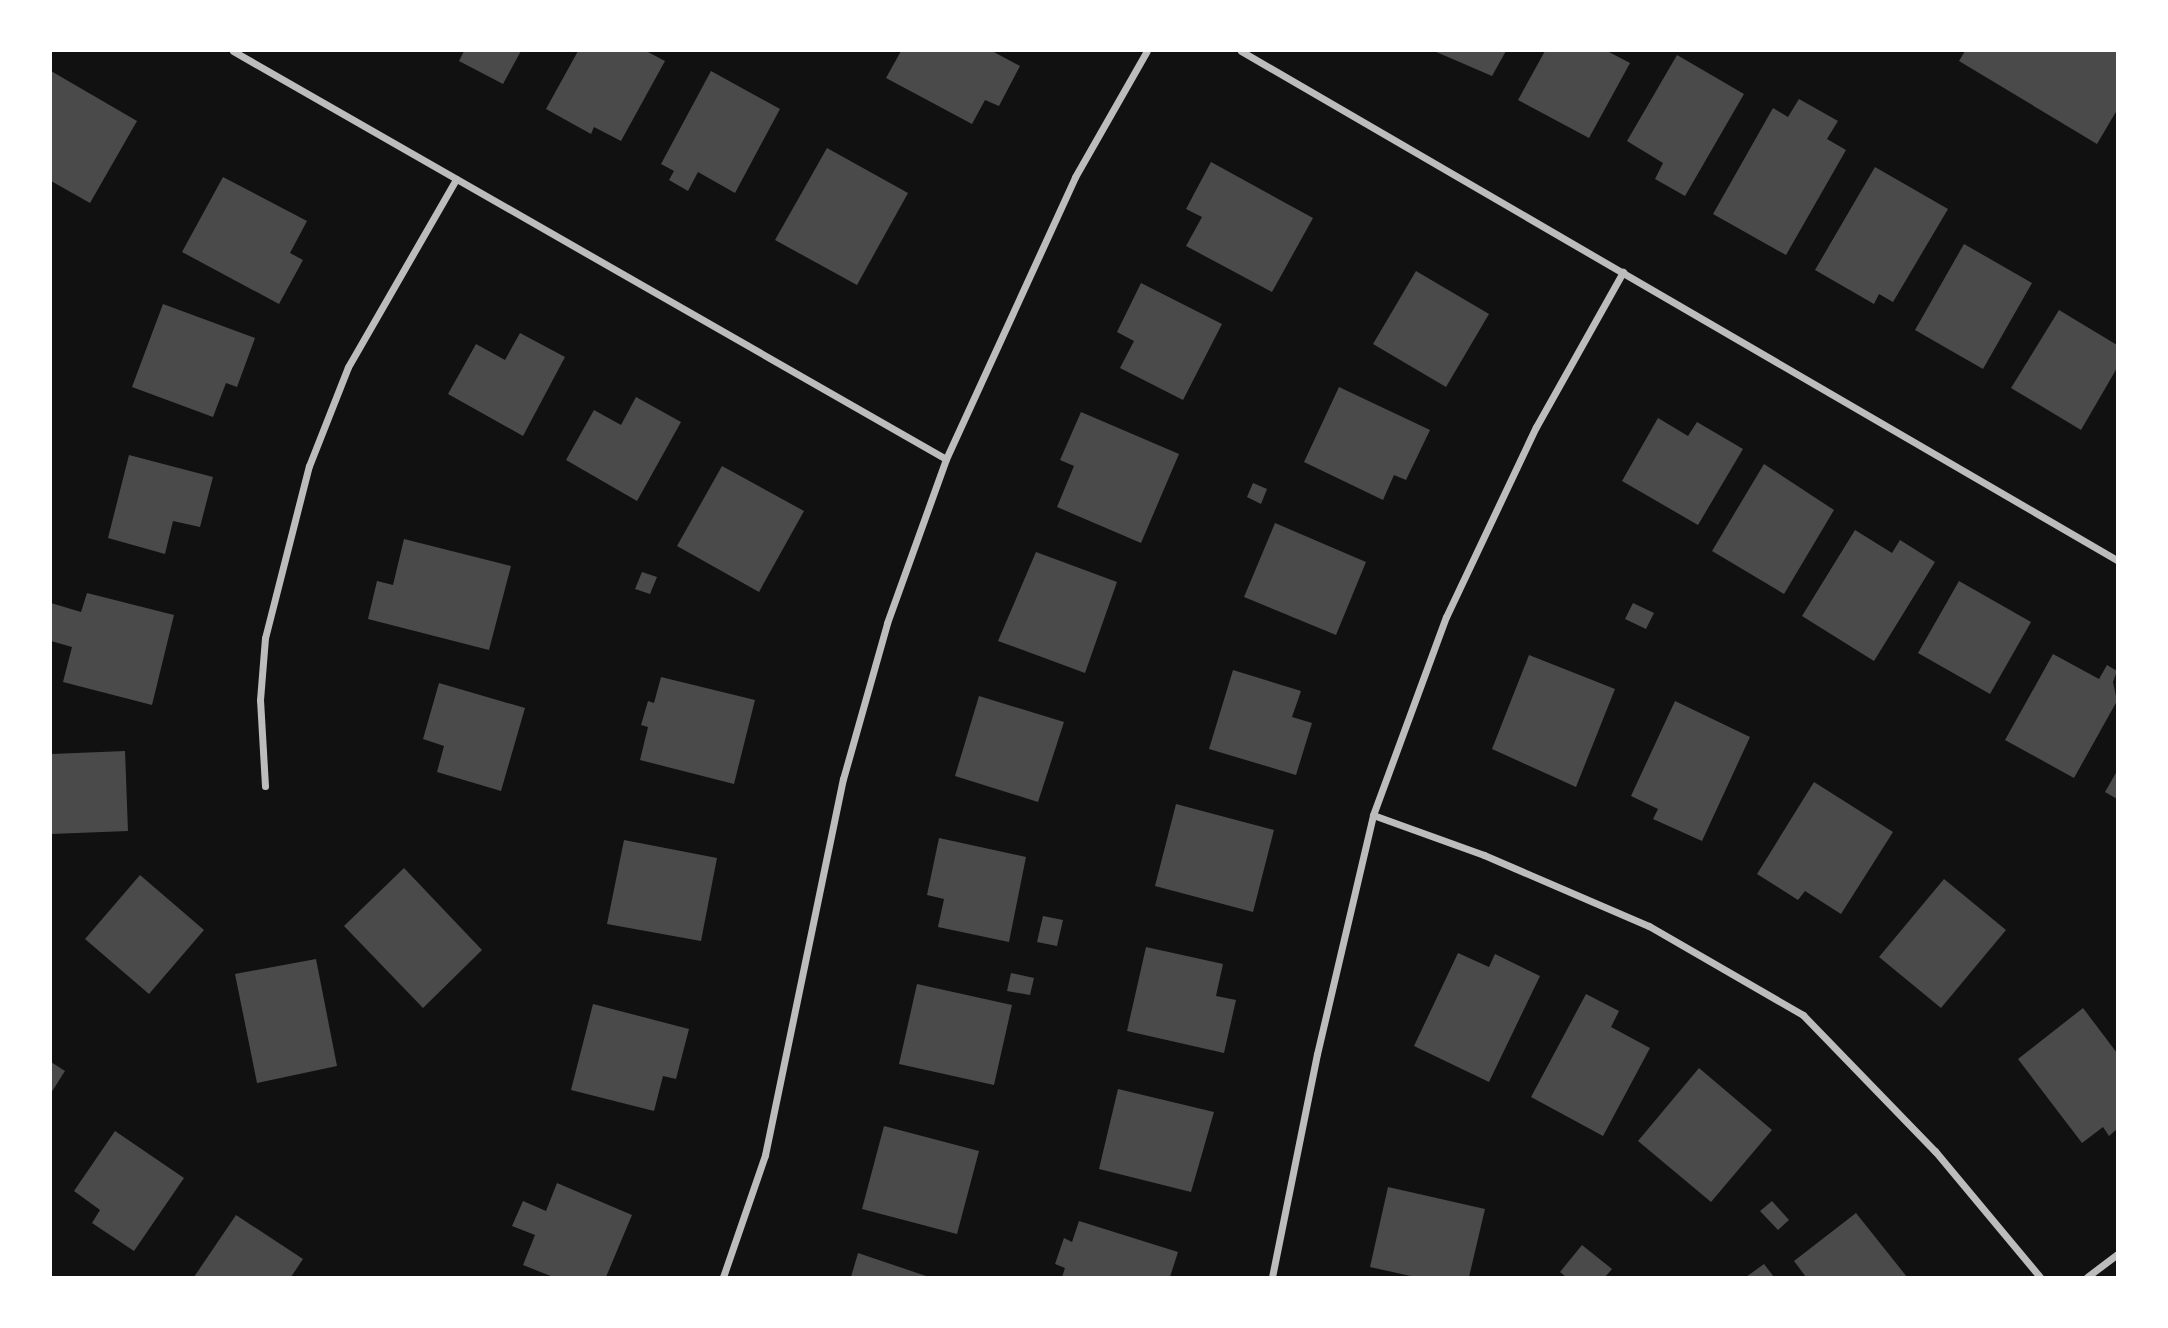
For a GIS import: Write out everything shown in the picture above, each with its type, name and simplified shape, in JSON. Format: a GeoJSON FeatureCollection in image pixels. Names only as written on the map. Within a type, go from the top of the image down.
{"type":"FeatureCollection","features":[{"type":"Feature","properties":{"kind":"street"},"geometry":{"type":"LineString","coordinates":[[233,51],[946,459]]}},
{"type":"Feature","properties":{"kind":"street"},"geometry":{"type":"LineString","coordinates":[[723,1277],[765,1155],[843,779],[887,622],[946,459],[1075,177],[1147,51]]}},
{"type":"Feature","properties":{"kind":"street"},"geometry":{"type":"LineString","coordinates":[[1241,51],[2117,560]]}},
{"type":"Feature","properties":{"kind":"street"},"geometry":{"type":"LineString","coordinates":[[265,786],[260,700],[265,638],[309,466],[348,367],[456,179]]}},
{"type":"Feature","properties":{"kind":"street"},"geometry":{"type":"LineString","coordinates":[[1272,1277],[1317,1054],[1373,815],[1446,617],[1536,427],[1623,272]]}},
{"type":"Feature","properties":{"kind":"street"},"geometry":{"type":"LineString","coordinates":[[1373,815],[1484,855],[1649,926],[1802,1016],[1935,1151],[2040,1277]]}},
{"type":"Feature","properties":{"kind":"street"},"geometry":{"type":"LineString","coordinates":[[2087,1277],[2117,1254]]}},
{"type":"Feature","properties":{"kind":"building"},"geometry":{"type":"Polygon","coordinates":[[[464,51],[521,51],[503,84],[459,61],[464,51]]]}},
{"type":"Feature","properties":{"kind":"building"},"geometry":{"type":"Polygon","coordinates":[[[578,51],[646,51],[665,61],[621,141],[594,127],[591,134],[546,109],[578,51]]]}},
{"type":"Feature","properties":{"kind":"building"},"geometry":{"type":"Polygon","coordinates":[[[901,51],[992,51],[1020,66],[999,106],[985,100],[972,124],[886,78],[901,51]]]}},
{"type":"Feature","properties":{"kind":"building"},"geometry":{"type":"Polygon","coordinates":[[[1434,51],[1506,51],[1492,76],[1434,51]]]}},
{"type":"Feature","properties":{"kind":"building"},"geometry":{"type":"Polygon","coordinates":[[[1545,51],[1607,51],[1630,63],[1589,138],[1518,100],[1545,51]]]}},
{"type":"Feature","properties":{"kind":"building"},"geometry":{"type":"Polygon","coordinates":[[[1965,51],[2117,51],[2117,110],[2097,144],[1959,61],[1965,51]]]}},
{"type":"Feature","properties":{"kind":"building"},"geometry":{"type":"Polygon","coordinates":[[[1677,55],[1744,94],[1685,196],[1655,179],[1663,163],[1627,141],[1677,55]]]}},
{"type":"Feature","properties":{"kind":"building"},"geometry":{"type":"Polygon","coordinates":[[[51,71],[137,121],[90,203],[51,181],[51,71]]]}},
{"type":"Feature","properties":{"kind":"building"},"geometry":{"type":"Polygon","coordinates":[[[711,71],[780,109],[735,193],[698,172],[688,191],[669,180],[674,171],[661,164],[711,71]]]}},
{"type":"Feature","properties":{"kind":"building"},"geometry":{"type":"Polygon","coordinates":[[[1799,99],[1838,121],[1827,139],[1846,150],[1786,255],[1713,214],[1773,108],[1788,117],[1799,99]]]}},
{"type":"Feature","properties":{"kind":"building"},"geometry":{"type":"Polygon","coordinates":[[[827,148],[908,193],[857,285],[775,240],[827,148]]]}},
{"type":"Feature","properties":{"kind":"building"},"geometry":{"type":"Polygon","coordinates":[[[1211,162],[1313,218],[1272,292],[1186,246],[1202,217],[1186,209],[1211,162]]]}},
{"type":"Feature","properties":{"kind":"building"},"geometry":{"type":"Polygon","coordinates":[[[1875,167],[1948,209],[1893,302],[1879,294],[1874,304],[1815,270],[1875,167]]]}},
{"type":"Feature","properties":{"kind":"building"},"geometry":{"type":"Polygon","coordinates":[[[223,177],[307,221],[290,253],[303,260],[279,304],[182,252],[223,177]]]}},
{"type":"Feature","properties":{"kind":"building"},"geometry":{"type":"Polygon","coordinates":[[[1964,244],[2032,283],[1983,369],[1915,330],[1964,244]]]}},
{"type":"Feature","properties":{"kind":"building"},"geometry":{"type":"Polygon","coordinates":[[[1416,271],[1489,314],[1446,387],[1373,344],[1416,271]]]}},
{"type":"Feature","properties":{"kind":"building"},"geometry":{"type":"Polygon","coordinates":[[[1141,283],[1222,324],[1183,400],[1120,368],[1134,341],[1117,332],[1141,283]]]}},
{"type":"Feature","properties":{"kind":"building"},"geometry":{"type":"Polygon","coordinates":[[[163,304],[255,338],[237,387],[226,383],[213,417],[132,387],[163,304]]]}},
{"type":"Feature","properties":{"kind":"building"},"geometry":{"type":"Polygon","coordinates":[[[2059,310],[2117,345],[2117,368],[2081,430],[2011,388],[2059,310]]]}},
{"type":"Feature","properties":{"kind":"building"},"geometry":{"type":"Polygon","coordinates":[[[520,333],[565,357],[523,436],[448,394],[476,344],[505,360],[520,333]]]}},
{"type":"Feature","properties":{"kind":"building"},"geometry":{"type":"Polygon","coordinates":[[[1339,387],[1430,430],[1406,480],[1394,475],[1383,500],[1304,462],[1339,387]]]}},
{"type":"Feature","properties":{"kind":"building"},"geometry":{"type":"Polygon","coordinates":[[[636,397],[681,422],[637,501],[566,460],[594,410],[621,425],[636,397]]]}},
{"type":"Feature","properties":{"kind":"building"},"geometry":{"type":"Polygon","coordinates":[[[1081,412],[1179,454],[1141,543],[1057,507],[1074,466],[1060,460],[1081,412]]]}},
{"type":"Feature","properties":{"kind":"building"},"geometry":{"type":"Polygon","coordinates":[[[1658,418],[1688,436],[1697,422],[1743,449],[1698,525],[1622,481],[1658,418]]]}},
{"type":"Feature","properties":{"kind":"building"},"geometry":{"type":"Polygon","coordinates":[[[129,455],[213,477],[200,527],[173,521],[165,554],[108,538],[129,455]]]}},
{"type":"Feature","properties":{"kind":"building"},"geometry":{"type":"Polygon","coordinates":[[[1764,464],[1834,510],[1784,594],[1712,551],[1764,464]]]}},
{"type":"Feature","properties":{"kind":"building"},"geometry":{"type":"Polygon","coordinates":[[[722,466],[804,511],[759,592],[677,546],[722,466]]]}},
{"type":"Feature","properties":{"kind":"building"},"geometry":{"type":"Polygon","coordinates":[[[1253,483],[1267,489],[1261,504],[1247,497],[1253,483]]]}},
{"type":"Feature","properties":{"kind":"building"},"geometry":{"type":"Polygon","coordinates":[[[1275,523],[1366,562],[1336,635],[1244,597],[1275,523]]]}},
{"type":"Feature","properties":{"kind":"building"},"geometry":{"type":"Polygon","coordinates":[[[1855,530],[1892,553],[1900,540],[1935,562],[1874,661],[1802,616],[1855,530]]]}},
{"type":"Feature","properties":{"kind":"building"},"geometry":{"type":"Polygon","coordinates":[[[404,539],[511,566],[489,650],[368,619],[377,581],[393,585],[404,539]]]}},
{"type":"Feature","properties":{"kind":"building"},"geometry":{"type":"Polygon","coordinates":[[[1036,552],[1117,582],[1085,673],[998,641],[1036,552]]]}},
{"type":"Feature","properties":{"kind":"building"},"geometry":{"type":"Polygon","coordinates":[[[642,572],[657,577],[650,594],[635,589],[642,572]]]}},
{"type":"Feature","properties":{"kind":"building"},"geometry":{"type":"Polygon","coordinates":[[[1959,581],[2031,622],[1990,694],[1918,653],[1959,581]]]}},
{"type":"Feature","properties":{"kind":"building"},"geometry":{"type":"Polygon","coordinates":[[[87,593],[174,615],[152,705],[63,682],[72,647],[51,641],[51,603],[81,612],[87,593]]]}},
{"type":"Feature","properties":{"kind":"building"},"geometry":{"type":"Polygon","coordinates":[[[1633,603],[1654,613],[1646,629],[1625,619],[1633,603]]]}},
{"type":"Feature","properties":{"kind":"building"},"geometry":{"type":"Polygon","coordinates":[[[2053,654],[2099,679],[2107,665],[2117,671],[2113,682],[2117,701],[2074,778],[2005,740],[2053,654]]]}},
{"type":"Feature","properties":{"kind":"building"},"geometry":{"type":"Polygon","coordinates":[[[1529,655],[1615,689],[1576,787],[1492,749],[1529,655]]]}},
{"type":"Feature","properties":{"kind":"building"},"geometry":{"type":"Polygon","coordinates":[[[1233,670],[1301,691],[1292,717],[1312,723],[1296,775],[1209,749],[1233,670]]]}},
{"type":"Feature","properties":{"kind":"building"},"geometry":{"type":"Polygon","coordinates":[[[661,677],[755,700],[734,784],[640,760],[648,727],[641,725],[648,701],[654,703],[661,677]]]}},
{"type":"Feature","properties":{"kind":"building"},"geometry":{"type":"Polygon","coordinates":[[[439,683],[525,708],[501,791],[437,772],[444,746],[423,739],[439,683]]]}},
{"type":"Feature","properties":{"kind":"building"},"geometry":{"type":"Polygon","coordinates":[[[979,696],[1064,722],[1038,802],[955,776],[979,696]]]}},
{"type":"Feature","properties":{"kind":"building"},"geometry":{"type":"Polygon","coordinates":[[[1675,701],[1750,737],[1702,841],[1653,819],[1658,809],[1631,796],[1675,701]]]}},
{"type":"Feature","properties":{"kind":"building"},"geometry":{"type":"Polygon","coordinates":[[[125,751],[128,831],[51,834],[51,754],[125,751]]]}},
{"type":"Feature","properties":{"kind":"building"},"geometry":{"type":"Polygon","coordinates":[[[2117,771],[2117,799],[2105,792],[2117,771]]]}},
{"type":"Feature","properties":{"kind":"building"},"geometry":{"type":"Polygon","coordinates":[[[1814,782],[1893,832],[1841,914],[1805,891],[1798,900],[1757,874],[1814,782]]]}},
{"type":"Feature","properties":{"kind":"building"},"geometry":{"type":"Polygon","coordinates":[[[1176,804],[1274,830],[1253,912],[1155,886],[1176,804]]]}},
{"type":"Feature","properties":{"kind":"building"},"geometry":{"type":"Polygon","coordinates":[[[939,838],[1026,857],[1009,942],[938,927],[944,899],[927,895],[939,838]]]}},
{"type":"Feature","properties":{"kind":"building"},"geometry":{"type":"Polygon","coordinates":[[[624,840],[717,858],[701,941],[607,924],[624,840]]]}},
{"type":"Feature","properties":{"kind":"building"},"geometry":{"type":"Polygon","coordinates":[[[404,868],[482,950],[423,1008],[344,926],[404,868]]]}},
{"type":"Feature","properties":{"kind":"building"},"geometry":{"type":"Polygon","coordinates":[[[140,875],[204,930],[149,994],[85,939],[140,875]]]}},
{"type":"Feature","properties":{"kind":"building"},"geometry":{"type":"Polygon","coordinates":[[[1944,879],[2006,930],[1941,1008],[1879,957],[1944,879]]]}},
{"type":"Feature","properties":{"kind":"building"},"geometry":{"type":"Polygon","coordinates":[[[1043,916],[1063,920],[1057,946],[1037,942],[1043,916]]]}},
{"type":"Feature","properties":{"kind":"building"},"geometry":{"type":"Polygon","coordinates":[[[1146,947],[1223,964],[1216,996],[1236,1000],[1224,1053],[1127,1031],[1146,947]]]}},
{"type":"Feature","properties":{"kind":"building"},"geometry":{"type":"Polygon","coordinates":[[[1458,953],[1489,967],[1495,954],[1540,976],[1489,1082],[1414,1046],[1458,953]]]}},
{"type":"Feature","properties":{"kind":"building"},"geometry":{"type":"Polygon","coordinates":[[[316,959],[337,1066],[257,1083],[235,974],[316,959]]]}},
{"type":"Feature","properties":{"kind":"building"},"geometry":{"type":"Polygon","coordinates":[[[1011,973],[1034,978],[1030,995],[1007,991],[1011,973]]]}},
{"type":"Feature","properties":{"kind":"building"},"geometry":{"type":"Polygon","coordinates":[[[917,984],[1012,1005],[994,1085],[899,1064],[917,984]]]}},
{"type":"Feature","properties":{"kind":"building"},"geometry":{"type":"Polygon","coordinates":[[[1586,994],[1619,1011],[1611,1027],[1650,1048],[1603,1136],[1531,1097],[1586,994]]]}},
{"type":"Feature","properties":{"kind":"building"},"geometry":{"type":"Polygon","coordinates":[[[593,1004],[689,1029],[676,1079],[663,1076],[654,1111],[571,1090],[593,1004]]]}},
{"type":"Feature","properties":{"kind":"building"},"geometry":{"type":"Polygon","coordinates":[[[2083,1008],[2117,1053],[2117,1129],[2109,1136],[2103,1127],[2082,1143],[2018,1059],[2083,1008]]]}},
{"type":"Feature","properties":{"kind":"building"},"geometry":{"type":"Polygon","coordinates":[[[51,1062],[65,1071],[51,1093],[51,1062]]]}},
{"type":"Feature","properties":{"kind":"building"},"geometry":{"type":"Polygon","coordinates":[[[1699,1068],[1772,1130],[1711,1202],[1638,1141],[1699,1068]]]}},
{"type":"Feature","properties":{"kind":"building"},"geometry":{"type":"Polygon","coordinates":[[[1118,1089],[1214,1112],[1191,1192],[1099,1169],[1118,1089]]]}},
{"type":"Feature","properties":{"kind":"building"},"geometry":{"type":"Polygon","coordinates":[[[884,1126],[979,1151],[957,1234],[862,1209],[884,1126]]]}},
{"type":"Feature","properties":{"kind":"building"},"geometry":{"type":"Polygon","coordinates":[[[115,1131],[184,1178],[134,1251],[92,1223],[100,1210],[74,1191],[115,1131]]]}},
{"type":"Feature","properties":{"kind":"building"},"geometry":{"type":"Polygon","coordinates":[[[557,1183],[632,1215],[606,1277],[553,1277],[523,1265],[535,1235],[512,1226],[523,1201],[546,1211],[557,1183]]]}},
{"type":"Feature","properties":{"kind":"building"},"geometry":{"type":"Polygon","coordinates":[[[1388,1187],[1485,1209],[1469,1277],[1415,1277],[1370,1267],[1388,1187]]]}},
{"type":"Feature","properties":{"kind":"building"},"geometry":{"type":"Polygon","coordinates":[[[1772,1201],[1789,1220],[1778,1230],[1760,1211],[1772,1201]]]}},
{"type":"Feature","properties":{"kind":"building"},"geometry":{"type":"Polygon","coordinates":[[[1856,1213],[1907,1277],[1806,1277],[1794,1261],[1856,1213]]]}},
{"type":"Feature","properties":{"kind":"building"},"geometry":{"type":"Polygon","coordinates":[[[236,1215],[303,1259],[291,1277],[194,1277],[236,1215]]]}},
{"type":"Feature","properties":{"kind":"building"},"geometry":{"type":"Polygon","coordinates":[[[1079,1221],[1178,1252],[1170,1277],[1062,1277],[1065,1268],[1055,1264],[1064,1238],[1072,1242],[1079,1221]]]}},
{"type":"Feature","properties":{"kind":"building"},"geometry":{"type":"Polygon","coordinates":[[[1582,1245],[1612,1269],[1605,1277],[1566,1277],[1560,1272],[1582,1245]]]}},
{"type":"Feature","properties":{"kind":"building"},"geometry":{"type":"Polygon","coordinates":[[[858,1253],[929,1277],[851,1277],[858,1253]]]}},
{"type":"Feature","properties":{"kind":"building"},"geometry":{"type":"Polygon","coordinates":[[[1764,1264],[1774,1277],[1746,1277],[1764,1264]]]}}]}
